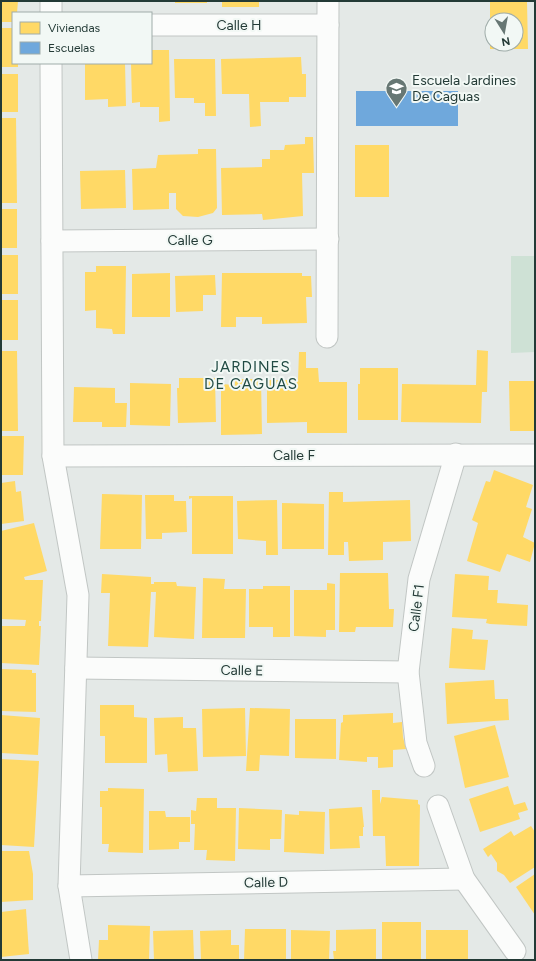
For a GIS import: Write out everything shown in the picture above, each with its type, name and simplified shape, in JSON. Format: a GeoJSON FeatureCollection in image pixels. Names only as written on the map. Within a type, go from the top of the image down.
{"type":"FeatureCollection","features":[{"type":"Feature","properties":{"kind":"street"},"geometry":{"type":"LineString","coordinates":[[51,1],[51,12]]}},
{"type":"Feature","properties":{"kind":"street"},"geometry":{"type":"LineString","coordinates":[[328,1],[328,337]]}},
{"type":"Feature","properties":{"kind":"street","name":"Calle H"},"geometry":{"type":"LineString","coordinates":[[152,25],[328,25]]}},
{"type":"Feature","properties":{"kind":"street"},"geometry":{"type":"LineString","coordinates":[[51,64],[53,456],[78,594],[69,886],[81,960]]}},
{"type":"Feature","properties":{"kind":"street","name":"Calle G"},"geometry":{"type":"LineString","coordinates":[[52,241],[328,239]]}},
{"type":"Feature","properties":{"kind":"street","name":"Calle F1"},"geometry":{"type":"LineString","coordinates":[[424,766],[416,743],[408,672],[419,578],[456,454]]}},
{"type":"Feature","properties":{"kind":"street","name":"Calle F"},"geometry":{"type":"LineString","coordinates":[[53,456],[535,455]]}},
{"type":"Feature","properties":{"kind":"street","name":"Calle E"},"geometry":{"type":"LineString","coordinates":[[76,668],[408,672]]}},
{"type":"Feature","properties":{"kind":"street"},"geometry":{"type":"LineString","coordinates":[[438,806],[464,879],[515,951]]}},
{"type":"Feature","properties":{"kind":"street","name":"Calle D"},"geometry":{"type":"LineString","coordinates":[[69,886],[464,879]]}},
{"type":"Feature","properties":{"kind":"green space"},"geometry":{"type":"Polygon","coordinates":[[[511,256],[535,256],[535,352],[511,353],[511,256]]]}},
{"type":"Feature","properties":{"kind":"building: Viviendas"},"geometry":{"type":"Polygon","coordinates":[[[1,1],[18,1],[17,12],[12,12],[12,22],[1,22],[1,1]]]}},
{"type":"Feature","properties":{"kind":"building: Viviendas"},"geometry":{"type":"Polygon","coordinates":[[[175,1],[207,1],[207,3],[175,3],[175,1]]]}},
{"type":"Feature","properties":{"kind":"building: Viviendas"},"geometry":{"type":"Polygon","coordinates":[[[222,1],[259,1],[259,7],[222,7],[222,1]]]}},
{"type":"Feature","properties":{"kind":"building: Viviendas"},"geometry":{"type":"Polygon","coordinates":[[[490,2],[527,2],[528,49],[524,49],[524,12],[490,12],[490,2]]]}},
{"type":"Feature","properties":{"kind":"building: Viviendas"},"geometry":{"type":"Polygon","coordinates":[[[1,28],[12,28],[12,64],[18,64],[18,67],[1,67],[1,28]]]}},
{"type":"Feature","properties":{"kind":"building: Viviendas"},"geometry":{"type":"Polygon","coordinates":[[[152,50],[169,50],[170,121],[159,122],[159,107],[140,107],[140,102],[132,103],[131,64],[152,64],[152,50]]]}},
{"type":"Feature","properties":{"kind":"building: Viviendas"},"geometry":{"type":"Polygon","coordinates":[[[301,57],[302,74],[306,74],[306,97],[289,97],[289,102],[260,102],[261,126],[250,127],[249,94],[222,94],[221,59],[301,57]]]}},
{"type":"Feature","properties":{"kind":"building: Viviendas"},"geometry":{"type":"Polygon","coordinates":[[[174,59],[215,59],[216,116],[205,116],[205,103],[194,103],[194,98],[175,98],[174,59]]]}},
{"type":"Feature","properties":{"kind":"building: Viviendas"},"geometry":{"type":"Polygon","coordinates":[[[85,64],[125,64],[126,106],[108,107],[108,99],[85,100],[85,64]]]}},
{"type":"Feature","properties":{"kind":"building: Viviendas"},"geometry":{"type":"Polygon","coordinates":[[[1,74],[18,74],[18,112],[1,112],[1,74]]]}},
{"type":"Feature","properties":{"kind":"building: Viviendas"},"geometry":{"type":"Polygon","coordinates":[[[1,118],[16,118],[17,203],[1,203],[1,118]]]}},
{"type":"Feature","properties":{"kind":"building: Viviendas"},"geometry":{"type":"Polygon","coordinates":[[[305,137],[313,137],[314,173],[302,173],[303,216],[263,220],[262,214],[222,215],[221,168],[262,167],[262,159],[270,159],[270,150],[284,150],[285,145],[305,144],[305,137]]]}},
{"type":"Feature","properties":{"kind":"building: Viviendas"},"geometry":{"type":"Polygon","coordinates":[[[355,145],[389,145],[389,197],[355,197],[355,145]]]}},
{"type":"Feature","properties":{"kind":"building: Viviendas"},"geometry":{"type":"Polygon","coordinates":[[[198,149],[216,149],[217,208],[213,213],[198,217],[183,216],[176,209],[176,193],[169,193],[169,209],[133,210],[132,169],[156,168],[158,155],[198,154],[198,149]]]}},
{"type":"Feature","properties":{"kind":"building: Viviendas"},"geometry":{"type":"Polygon","coordinates":[[[125,170],[126,208],[81,209],[80,171],[125,170]]]}},
{"type":"Feature","properties":{"kind":"building: Viviendas"},"geometry":{"type":"Polygon","coordinates":[[[1,209],[17,209],[17,248],[1,248],[1,209]]]}},
{"type":"Feature","properties":{"kind":"building: Viviendas"},"geometry":{"type":"Polygon","coordinates":[[[1,255],[18,255],[18,294],[1,294],[1,255]]]}},
{"type":"Feature","properties":{"kind":"building: Viviendas"},"geometry":{"type":"Polygon","coordinates":[[[96,266],[126,266],[125,334],[113,334],[112,329],[96,328],[96,310],[85,311],[85,272],[96,272],[96,266]]]}},
{"type":"Feature","properties":{"kind":"building: Viviendas"},"geometry":{"type":"Polygon","coordinates":[[[170,273],[170,317],[132,317],[132,274],[170,273]]]}},
{"type":"Feature","properties":{"kind":"building: Viviendas"},"geometry":{"type":"Polygon","coordinates":[[[222,273],[302,273],[302,276],[311,276],[312,297],[306,297],[307,323],[262,324],[262,317],[236,317],[236,327],[221,327],[222,273]]]}},
{"type":"Feature","properties":{"kind":"building: Viviendas"},"geometry":{"type":"Polygon","coordinates":[[[215,275],[216,295],[203,295],[203,311],[176,312],[175,276],[215,275]]]}},
{"type":"Feature","properties":{"kind":"building: Viviendas"},"geometry":{"type":"Polygon","coordinates":[[[1,300],[18,300],[18,340],[1,340],[1,300]]]}},
{"type":"Feature","properties":{"kind":"building: Viviendas"},"geometry":{"type":"Polygon","coordinates":[[[477,350],[488,351],[487,392],[482,392],[481,423],[401,422],[402,384],[476,385],[477,350]]]}},
{"type":"Feature","properties":{"kind":"building: Viviendas"},"geometry":{"type":"Polygon","coordinates":[[[1,351],[17,351],[18,431],[1,431],[1,351]]]}},
{"type":"Feature","properties":{"kind":"building: Viviendas"},"geometry":{"type":"Polygon","coordinates":[[[299,352],[306,352],[306,368],[318,368],[319,382],[347,382],[347,433],[307,433],[307,422],[267,423],[267,380],[298,380],[299,352]]]}},
{"type":"Feature","properties":{"kind":"building: Viviendas"},"geometry":{"type":"Polygon","coordinates":[[[360,368],[398,368],[398,420],[358,420],[358,384],[360,384],[360,368]]]}},
{"type":"Feature","properties":{"kind":"building: Viviendas"},"geometry":{"type":"Polygon","coordinates":[[[179,378],[215,378],[216,422],[178,423],[177,388],[179,388],[179,378]]]}},
{"type":"Feature","properties":{"kind":"building: Viviendas"},"geometry":{"type":"Polygon","coordinates":[[[235,379],[261,379],[262,434],[221,435],[221,384],[235,385],[235,379]]]}},
{"type":"Feature","properties":{"kind":"building: Viviendas"},"geometry":{"type":"Polygon","coordinates":[[[509,381],[535,381],[535,431],[510,431],[509,381]]]}},
{"type":"Feature","properties":{"kind":"building: Viviendas"},"geometry":{"type":"Polygon","coordinates":[[[130,383],[171,384],[170,426],[130,425],[130,383]]]}},
{"type":"Feature","properties":{"kind":"building: Viviendas"},"geometry":{"type":"Polygon","coordinates":[[[74,387],[115,388],[115,403],[127,403],[126,427],[102,427],[102,422],[73,422],[74,387]]]}},
{"type":"Feature","properties":{"kind":"building: Viviendas"},"geometry":{"type":"Polygon","coordinates":[[[1,436],[24,436],[23,475],[1,475],[1,436]]]}},
{"type":"Feature","properties":{"kind":"building: Viviendas"},"geometry":{"type":"Polygon","coordinates":[[[494,470],[533,485],[526,507],[532,509],[523,537],[535,543],[530,562],[507,554],[500,572],[467,561],[478,523],[472,520],[486,481],[490,482],[494,470]]]}},
{"type":"Feature","properties":{"kind":"building: Viviendas"},"geometry":{"type":"Polygon","coordinates":[[[15,481],[16,492],[21,491],[24,521],[1,524],[1,483],[15,481]]]}},
{"type":"Feature","properties":{"kind":"building: Viviendas"},"geometry":{"type":"Polygon","coordinates":[[[329,492],[343,492],[343,502],[410,500],[411,541],[383,542],[383,560],[349,561],[348,542],[344,542],[344,555],[328,555],[329,492]]]}},
{"type":"Feature","properties":{"kind":"building: Viviendas"},"geometry":{"type":"Polygon","coordinates":[[[102,494],[142,495],[141,549],[100,549],[102,494]]]}},
{"type":"Feature","properties":{"kind":"building: Viviendas"},"geometry":{"type":"Polygon","coordinates":[[[145,495],[174,495],[174,501],[186,501],[187,532],[162,533],[162,539],[146,539],[145,495]]]}},
{"type":"Feature","properties":{"kind":"building: Viviendas"},"geometry":{"type":"Polygon","coordinates":[[[189,496],[233,496],[233,554],[192,554],[192,498],[189,499],[189,496]]]}},
{"type":"Feature","properties":{"kind":"building: Viviendas"},"geometry":{"type":"Polygon","coordinates":[[[277,500],[278,555],[266,555],[266,541],[238,539],[237,501],[277,500]]]}},
{"type":"Feature","properties":{"kind":"building: Viviendas"},"geometry":{"type":"Polygon","coordinates":[[[282,503],[324,504],[324,549],[282,549],[282,503]]]}},
{"type":"Feature","properties":{"kind":"building: Viviendas"},"geometry":{"type":"Polygon","coordinates":[[[34,523],[47,571],[24,577],[25,580],[43,580],[41,621],[39,621],[39,626],[41,626],[39,665],[1,663],[1,626],[25,626],[26,620],[1,619],[1,531],[34,523]]]}},
{"type":"Feature","properties":{"kind":"building: Viviendas"},"geometry":{"type":"Polygon","coordinates":[[[340,573],[388,573],[389,609],[394,609],[393,627],[356,627],[355,632],[339,632],[340,573]]]}},
{"type":"Feature","properties":{"kind":"building: Viviendas"},"geometry":{"type":"Polygon","coordinates":[[[102,574],[151,577],[151,584],[154,584],[154,582],[176,582],[177,586],[196,587],[194,639],[154,637],[156,592],[151,592],[148,647],[108,646],[110,593],[101,593],[102,574]]]}},
{"type":"Feature","properties":{"kind":"building: Viviendas"},"geometry":{"type":"Polygon","coordinates":[[[455,574],[489,576],[488,590],[498,590],[497,603],[528,605],[527,626],[490,624],[486,623],[487,619],[452,617],[455,574]]]}},
{"type":"Feature","properties":{"kind":"building: Viviendas"},"geometry":{"type":"Polygon","coordinates":[[[203,578],[225,579],[224,589],[246,589],[245,638],[202,638],[203,578]]]}},
{"type":"Feature","properties":{"kind":"building: Viviendas"},"geometry":{"type":"Polygon","coordinates":[[[327,583],[335,584],[335,630],[326,630],[326,637],[294,636],[294,590],[327,590],[327,583]]]}},
{"type":"Feature","properties":{"kind":"building: Viviendas"},"geometry":{"type":"Polygon","coordinates":[[[263,586],[290,586],[290,637],[273,637],[273,627],[249,627],[249,589],[263,589],[263,586]]]}},
{"type":"Feature","properties":{"kind":"building: Viviendas"},"geometry":{"type":"Polygon","coordinates":[[[452,628],[473,630],[472,639],[488,640],[485,670],[449,668],[452,628]]]}},
{"type":"Feature","properties":{"kind":"building: Viviendas"},"geometry":{"type":"Polygon","coordinates":[[[1,669],[32,670],[32,673],[36,673],[36,712],[1,711],[1,669]]]}},
{"type":"Feature","properties":{"kind":"building: Viviendas"},"geometry":{"type":"Polygon","coordinates":[[[494,680],[495,699],[508,699],[509,720],[447,724],[445,683],[494,680]]]}},
{"type":"Feature","properties":{"kind":"building: Viviendas"},"geometry":{"type":"Polygon","coordinates":[[[100,705],[134,705],[134,717],[147,718],[147,763],[105,763],[105,736],[100,736],[100,705]]]}},
{"type":"Feature","properties":{"kind":"building: Viviendas"},"geometry":{"type":"Polygon","coordinates":[[[245,708],[246,756],[203,757],[202,709],[245,708]]]}},
{"type":"Feature","properties":{"kind":"building: Viviendas"},"geometry":{"type":"Polygon","coordinates":[[[250,708],[290,709],[289,756],[260,755],[259,771],[246,771],[250,708]]]}},
{"type":"Feature","properties":{"kind":"building: Viviendas"},"geometry":{"type":"Polygon","coordinates":[[[393,713],[393,723],[402,722],[403,737],[406,749],[393,750],[393,767],[378,768],[378,757],[367,757],[367,762],[339,760],[341,723],[343,722],[343,715],[393,713]]]}},
{"type":"Feature","properties":{"kind":"building: Viviendas"},"geometry":{"type":"Polygon","coordinates":[[[1,715],[40,718],[38,755],[1,753],[1,715]]]}},
{"type":"Feature","properties":{"kind":"building: Viviendas"},"geometry":{"type":"Polygon","coordinates":[[[183,717],[183,728],[196,728],[198,771],[168,772],[167,754],[155,755],[154,718],[183,717]]]}},
{"type":"Feature","properties":{"kind":"building: Viviendas"},"geometry":{"type":"Polygon","coordinates":[[[295,719],[336,719],[336,759],[295,758],[295,719]]]}},
{"type":"Feature","properties":{"kind":"building: Viviendas"},"geometry":{"type":"Polygon","coordinates":[[[495,725],[509,777],[465,788],[454,736],[495,725]]]}},
{"type":"Feature","properties":{"kind":"building: Viviendas"},"geometry":{"type":"Polygon","coordinates":[[[1,759],[39,761],[34,847],[1,845],[1,759]]]}},
{"type":"Feature","properties":{"kind":"building: Viviendas"},"geometry":{"type":"Polygon","coordinates":[[[508,786],[514,805],[525,802],[528,810],[518,813],[520,819],[480,832],[469,799],[508,786]]]}},
{"type":"Feature","properties":{"kind":"building: Viviendas"},"geometry":{"type":"Polygon","coordinates":[[[108,788],[144,789],[143,853],[108,852],[109,844],[102,844],[102,807],[100,807],[100,791],[108,791],[108,788]]]}},
{"type":"Feature","properties":{"kind":"building: Viviendas"},"geometry":{"type":"Polygon","coordinates":[[[372,790],[380,790],[380,804],[382,797],[418,800],[418,804],[420,805],[419,866],[386,866],[385,836],[373,836],[372,790]]]}},
{"type":"Feature","properties":{"kind":"building: Viviendas"},"geometry":{"type":"Polygon","coordinates":[[[197,798],[217,798],[217,808],[236,808],[235,861],[206,860],[207,850],[194,850],[195,824],[191,824],[191,810],[196,811],[197,798]]]}},
{"type":"Feature","properties":{"kind":"building: Viviendas"},"geometry":{"type":"Polygon","coordinates":[[[362,807],[364,827],[363,836],[359,836],[360,848],[330,849],[329,809],[362,807]]]}},
{"type":"Feature","properties":{"kind":"building: Viviendas"},"geometry":{"type":"Polygon","coordinates":[[[239,808],[282,810],[281,839],[270,839],[270,850],[238,849],[239,808]]]}},
{"type":"Feature","properties":{"kind":"building: Viviendas"},"geometry":{"type":"Polygon","coordinates":[[[149,811],[165,811],[166,817],[190,817],[190,842],[179,842],[179,849],[149,850],[149,811]]]}},
{"type":"Feature","properties":{"kind":"building: Viviendas"},"geometry":{"type":"Polygon","coordinates":[[[299,811],[325,812],[324,854],[284,852],[285,814],[299,815],[299,811]]]}},
{"type":"Feature","properties":{"kind":"building: Viviendas"},"geometry":{"type":"Polygon","coordinates":[[[531,826],[535,832],[535,867],[510,883],[504,875],[497,871],[497,863],[491,854],[488,857],[483,849],[511,831],[514,836],[531,826]]]}},
{"type":"Feature","properties":{"kind":"building: Viviendas"},"geometry":{"type":"Polygon","coordinates":[[[1,851],[29,851],[33,874],[33,900],[1,902],[1,851]]]}},
{"type":"Feature","properties":{"kind":"building: Viviendas"},"geometry":{"type":"Polygon","coordinates":[[[535,874],[535,915],[516,887],[535,874]]]}},
{"type":"Feature","properties":{"kind":"building: Viviendas"},"geometry":{"type":"Polygon","coordinates":[[[26,909],[29,954],[1,957],[1,912],[26,909]]]}},
{"type":"Feature","properties":{"kind":"building: Viviendas"},"geometry":{"type":"Polygon","coordinates":[[[382,922],[421,922],[421,960],[382,960],[382,922]]]}},
{"type":"Feature","properties":{"kind":"building: Viviendas"},"geometry":{"type":"Polygon","coordinates":[[[108,925],[150,926],[149,960],[98,960],[99,940],[108,940],[108,925]]]}},
{"type":"Feature","properties":{"kind":"building: Viviendas"},"geometry":{"type":"Polygon","coordinates":[[[245,929],[286,929],[286,960],[244,960],[245,929]]]}},
{"type":"Feature","properties":{"kind":"building: Viviendas"},"geometry":{"type":"Polygon","coordinates":[[[376,929],[376,960],[334,960],[333,951],[336,951],[336,930],[376,929]]]}},
{"type":"Feature","properties":{"kind":"building: Viviendas"},"geometry":{"type":"Polygon","coordinates":[[[193,930],[194,960],[154,960],[153,931],[193,930]]]}},
{"type":"Feature","properties":{"kind":"building: Viviendas"},"geometry":{"type":"Polygon","coordinates":[[[231,930],[231,945],[239,945],[239,960],[201,960],[200,931],[231,930]]]}},
{"type":"Feature","properties":{"kind":"building: Viviendas"},"geometry":{"type":"Polygon","coordinates":[[[291,930],[330,931],[329,960],[291,960],[291,930]]]}},
{"type":"Feature","properties":{"kind":"building: Viviendas"},"geometry":{"type":"Polygon","coordinates":[[[426,930],[468,930],[468,960],[426,960],[426,930]]]}},
{"type":"Feature","properties":{"kind":"building: Escuelas"},"geometry":{"type":"Polygon","coordinates":[[[356,91],[458,91],[458,126],[356,126],[356,91]]]}},
{"type":"Feature","properties":{"kind":"place","name":"Escuela Jardines De Caguas"},"geometry":{"type":"Point","coordinates":[396,108]}},
{"type":"Feature","properties":{"kind":"district","name":"JARDINES DE CAGUAS"},"geometry":{"type":"Point","coordinates":[251,376]}}]}
